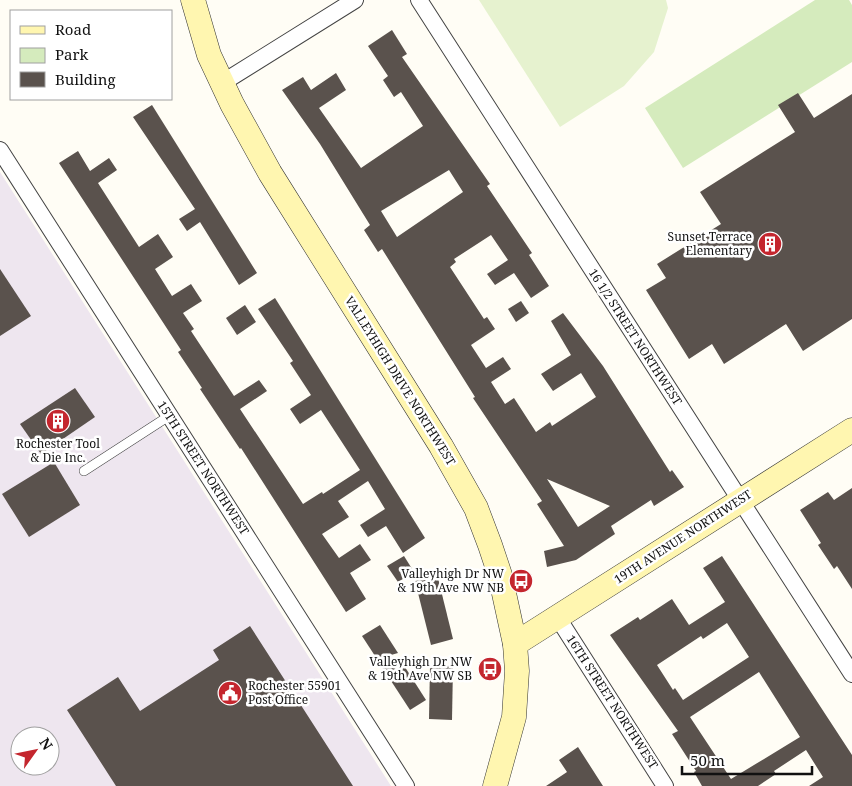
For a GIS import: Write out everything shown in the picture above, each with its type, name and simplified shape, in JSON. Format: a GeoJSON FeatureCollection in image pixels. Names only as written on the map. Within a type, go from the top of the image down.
{"type":"FeatureCollection","features":[{"type":"Feature","properties":{"kind":"main road","name":"VALLEYHIGH DRIVE NORTHWEST"},"geometry":{"type":"LineString","coordinates":[[193,0],[209,55],[270,173],[441,446],[476,508],[500,575],[514,644],[517,671],[514,717],[495,786]]}},
{"type":"Feature","properties":{"kind":"main road","name":"19TH AVENUE NORTHWEST"},"geometry":{"type":"LineString","coordinates":[[514,644],[558,618],[852,430]]}},
{"type":"Feature","properties":{"kind":"street"},"geometry":{"type":"LineString","coordinates":[[222,83],[355,0]]}},
{"type":"Feature","properties":{"kind":"street","name":"16 1/2 STREET NORTHWEST"},"geometry":{"type":"LineString","coordinates":[[419,0],[852,674]]}},
{"type":"Feature","properties":{"kind":"street","name":"15TH STREET NORTHWEST"},"geometry":{"type":"LineString","coordinates":[[0,150],[406,786]]}},
{"type":"Feature","properties":{"kind":"street","name":"16TH STREET NORTHWEST"},"geometry":{"type":"LineString","coordinates":[[558,618],[665,786]]}},
{"type":"Feature","properties":{"kind":"lane"},"geometry":{"type":"LineString","coordinates":[[84,471],[169,416]]}},
{"type":"Feature","properties":{"kind":"shaded area"},"geometry":{"type":"Polygon","coordinates":[[[0,172],[391,786],[0,786],[0,172]]]}},
{"type":"Feature","properties":{"kind":"green space"},"geometry":{"type":"Polygon","coordinates":[[[479,0],[666,0],[668,8],[654,52],[624,86],[560,127],[479,0]]]}},
{"type":"Feature","properties":{"kind":"green space"},"geometry":{"type":"Polygon","coordinates":[[[815,0],[849,0],[852,5],[852,62],[683,168],[645,108],[815,0]]]}},
{"type":"Feature","properties":{"kind":"building"},"geometry":{"type":"Polygon","coordinates":[[[392,30],[407,54],[402,57],[490,184],[487,186],[532,253],[529,255],[549,286],[531,298],[514,273],[495,285],[487,274],[508,260],[491,235],[454,259],[456,262],[450,267],[484,319],[487,317],[495,329],[471,345],[486,368],[503,357],[511,369],[491,382],[505,404],[514,398],[536,432],[550,422],[552,426],[596,397],[581,373],[553,391],[541,374],[571,355],[551,321],[563,313],[603,366],[670,472],[672,470],[684,487],[654,506],[651,500],[611,526],[615,534],[576,560],[547,567],[544,551],[564,546],[537,504],[542,501],[473,398],[475,397],[382,249],[378,252],[364,230],[370,225],[320,144],[282,90],[303,77],[311,90],[336,73],[346,90],[319,108],[361,168],[423,126],[401,92],[394,97],[383,80],[388,76],[368,46],[392,30]],[[449,170],[381,211],[397,237],[463,192],[449,170]],[[547,479],[578,527],[610,506],[547,479]]]}},
{"type":"Feature","properties":{"kind":"building","name":"Sunset Terrace Elementary"},"geometry":{"type":"Polygon","coordinates":[[[798,93],[814,118],[852,94],[852,319],[803,351],[786,324],[724,364],[712,344],[689,359],[646,290],[666,278],[657,264],[721,224],[700,192],[795,132],[778,105],[798,93]]]}},
{"type":"Feature","properties":{"kind":"building"},"geometry":{"type":"Polygon","coordinates":[[[152,105],[257,273],[239,285],[200,222],[187,231],[179,219],[195,209],[133,117],[152,105]]]}},
{"type":"Feature","properties":{"kind":"building"},"geometry":{"type":"Polygon","coordinates":[[[78,151],[90,171],[109,158],[117,170],[98,183],[139,247],[158,234],[173,257],[155,269],[172,296],[191,284],[202,301],[183,313],[194,329],[191,331],[234,396],[259,380],[267,391],[240,409],[303,504],[322,492],[323,494],[360,470],[321,410],[300,424],[290,409],[311,395],[290,363],[293,361],[258,309],[275,298],[425,538],[403,553],[386,526],[368,537],[360,525],[385,509],[368,481],[338,501],[349,517],[322,534],[339,558],[360,544],[371,560],[350,573],[366,599],[346,612],[241,448],[200,389],[202,388],[178,352],[181,350],[59,163],[78,151]]]}},
{"type":"Feature","properties":{"kind":"building"},"geometry":{"type":"Polygon","coordinates":[[[0,269],[31,316],[0,336],[0,269]]]}},
{"type":"Feature","properties":{"kind":"building"},"geometry":{"type":"Polygon","coordinates":[[[521,301],[529,313],[516,322],[508,309],[521,301]]]}},
{"type":"Feature","properties":{"kind":"building"},"geometry":{"type":"Polygon","coordinates":[[[245,305],[256,322],[237,335],[226,318],[245,305]]]}},
{"type":"Feature","properties":{"kind":"building","name":"Rochester Tool & Die Inc."},"geometry":{"type":"Polygon","coordinates":[[[75,388],[95,417],[41,454],[20,424],[75,388]]]}},
{"type":"Feature","properties":{"kind":"building"},"geometry":{"type":"Polygon","coordinates":[[[54,462],[80,505],[29,537],[2,494],[54,462]]]}},
{"type":"Feature","properties":{"kind":"building"},"geometry":{"type":"Polygon","coordinates":[[[852,488],[852,589],[837,566],[834,569],[818,545],[821,543],[800,510],[828,492],[834,500],[852,488]]]}},
{"type":"Feature","properties":{"kind":"building"},"geometry":{"type":"Polygon","coordinates":[[[404,556],[414,572],[398,582],[387,566],[404,556]]]}},
{"type":"Feature","properties":{"kind":"building"},"geometry":{"type":"Polygon","coordinates":[[[722,556],[852,755],[852,786],[809,786],[823,777],[806,750],[774,771],[776,774],[758,786],[702,786],[694,772],[696,771],[672,734],[678,731],[610,635],[638,617],[640,620],[672,599],[689,625],[725,602],[703,568],[722,556]],[[727,623],[703,639],[701,636],[657,665],[673,690],[675,688],[683,700],[749,657],[727,623]],[[759,672],[690,717],[731,779],[800,737],[759,672]]]}},
{"type":"Feature","properties":{"kind":"building"},"geometry":{"type":"Polygon","coordinates":[[[437,574],[453,639],[431,645],[415,581],[437,574]]]}},
{"type":"Feature","properties":{"kind":"building"},"geometry":{"type":"Polygon","coordinates":[[[380,625],[398,653],[377,659],[362,636],[380,625]]]}},
{"type":"Feature","properties":{"kind":"building","name":"Rochester 55901 Post Office"},"geometry":{"type":"Polygon","coordinates":[[[250,626],[353,786],[116,786],[67,710],[118,677],[140,711],[219,660],[213,650],[250,626]]]}},
{"type":"Feature","properties":{"kind":"building"},"geometry":{"type":"Polygon","coordinates":[[[380,664],[403,664],[426,700],[410,710],[380,664]]]}},
{"type":"Feature","properties":{"kind":"building"},"geometry":{"type":"Polygon","coordinates":[[[430,665],[453,666],[452,720],[429,719],[430,665]]]}},
{"type":"Feature","properties":{"kind":"building"},"geometry":{"type":"Polygon","coordinates":[[[578,747],[603,786],[546,786],[567,772],[559,760],[578,747]]]}},
{"type":"Feature","properties":{"kind":"place","name":"Sunset Terrace Elementary"},"geometry":{"type":"Point","coordinates":[770,244]}},
{"type":"Feature","properties":{"kind":"place","name":"Rochester Tool & Die Inc."},"geometry":{"type":"Point","coordinates":[58,421]}},
{"type":"Feature","properties":{"kind":"place","name":"Valleyhigh Dr NW & 19th Ave NW NB"},"geometry":{"type":"Point","coordinates":[521,581]}},
{"type":"Feature","properties":{"kind":"place","name":"Valleyhigh Dr NW & 19th Ave NW SB"},"geometry":{"type":"Point","coordinates":[490,669]}},
{"type":"Feature","properties":{"kind":"place","name":"Rochester 55901 Post Office"},"geometry":{"type":"Point","coordinates":[230,693]}}]}
